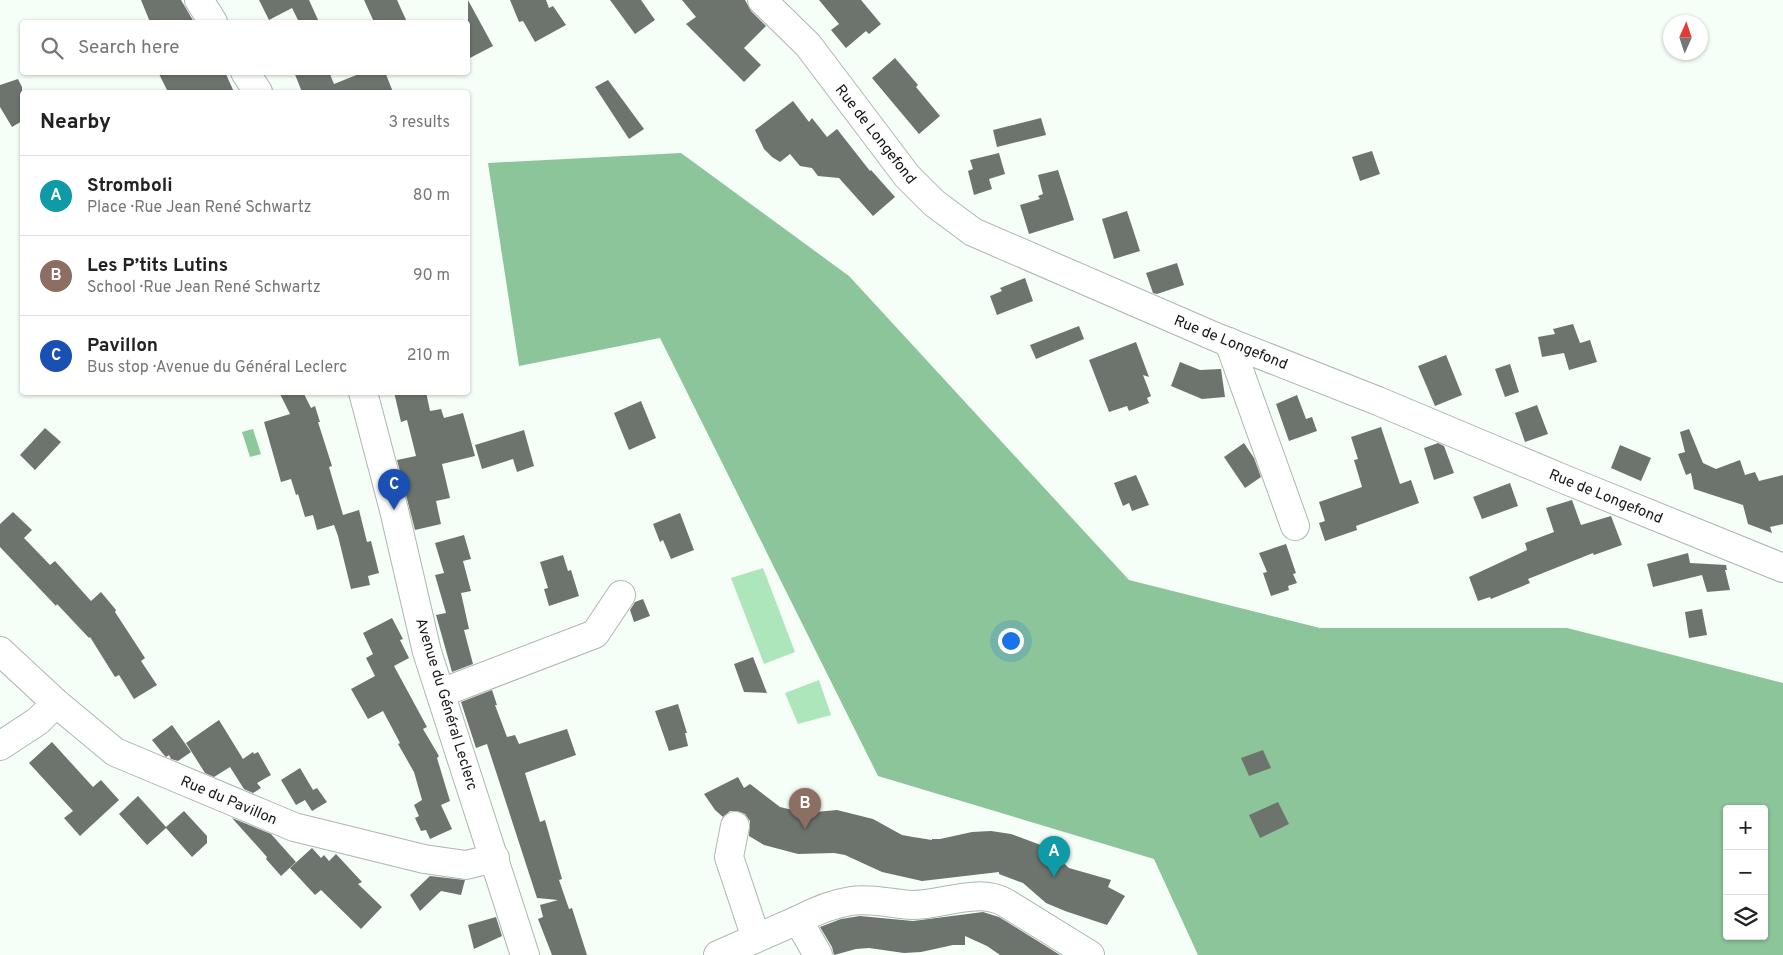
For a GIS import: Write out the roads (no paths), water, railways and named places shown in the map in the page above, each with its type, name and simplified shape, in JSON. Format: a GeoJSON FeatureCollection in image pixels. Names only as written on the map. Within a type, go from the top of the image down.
{"type":"FeatureCollection","features":[{"type":"Feature","properties":{"kind":"street"},"geometry":{"type":"LineString","coordinates":[[199,0],[212,20]]}},
{"type":"Feature","properties":{"kind":"street","name":"Rue de Longefond"},"geometry":{"type":"LineString","coordinates":[[762,0],[808,45],[907,176],[934,203],[972,232],[1229,342],[1378,401],[1783,568]]}},
{"type":"Feature","properties":{"kind":"street"},"geometry":{"type":"LineString","coordinates":[[247,75],[257,90]]}},
{"type":"Feature","properties":{"kind":"street"},"geometry":{"type":"LineString","coordinates":[[1229,342],[1295,526]]}},
{"type":"Feature","properties":{"kind":"street","name":"Avenue du Général Leclerc"},"geometry":{"type":"LineString","coordinates":[[364,395],[428,652],[525,955]]}},
{"type":"Feature","properties":{"kind":"street"},"geometry":{"type":"LineString","coordinates":[[441,693],[595,634],[621,595]]}},
{"type":"Feature","properties":{"kind":"street","name":"Rue du Pavillon"},"geometry":{"type":"LineString","coordinates":[[0,651],[56,703],[115,752],[294,827],[424,859],[466,865],[477,864],[495,858]]}},
{"type":"Feature","properties":{"kind":"street"},"geometry":{"type":"LineString","coordinates":[[0,746],[38,721],[56,703]]}},
{"type":"Feature","properties":{"kind":"street"},"geometry":{"type":"LineString","coordinates":[[735,826],[729,857],[756,938]]}},
{"type":"Feature","properties":{"kind":"street"},"geometry":{"type":"LineString","coordinates":[[718,955],[831,905],[853,900],[879,900],[914,905],[985,896],[997,898],[1006,903],[1090,955]]}},
{"type":"Feature","properties":{"kind":"street"},"geometry":{"type":"LineString","coordinates":[[798,920],[818,955]]}},
{"type":"Feature","properties":{"kind":"place","name":"Pavillon"},"geometry":{"type":"Point","coordinates":[394,510]}},
{"type":"Feature","properties":{"kind":"place","name":"Les P’tits Lutins"},"geometry":{"type":"Point","coordinates":[805,829]}},
{"type":"Feature","properties":{"kind":"place","name":"Stromboli"},"geometry":{"type":"Point","coordinates":[1054,877]}}]}
